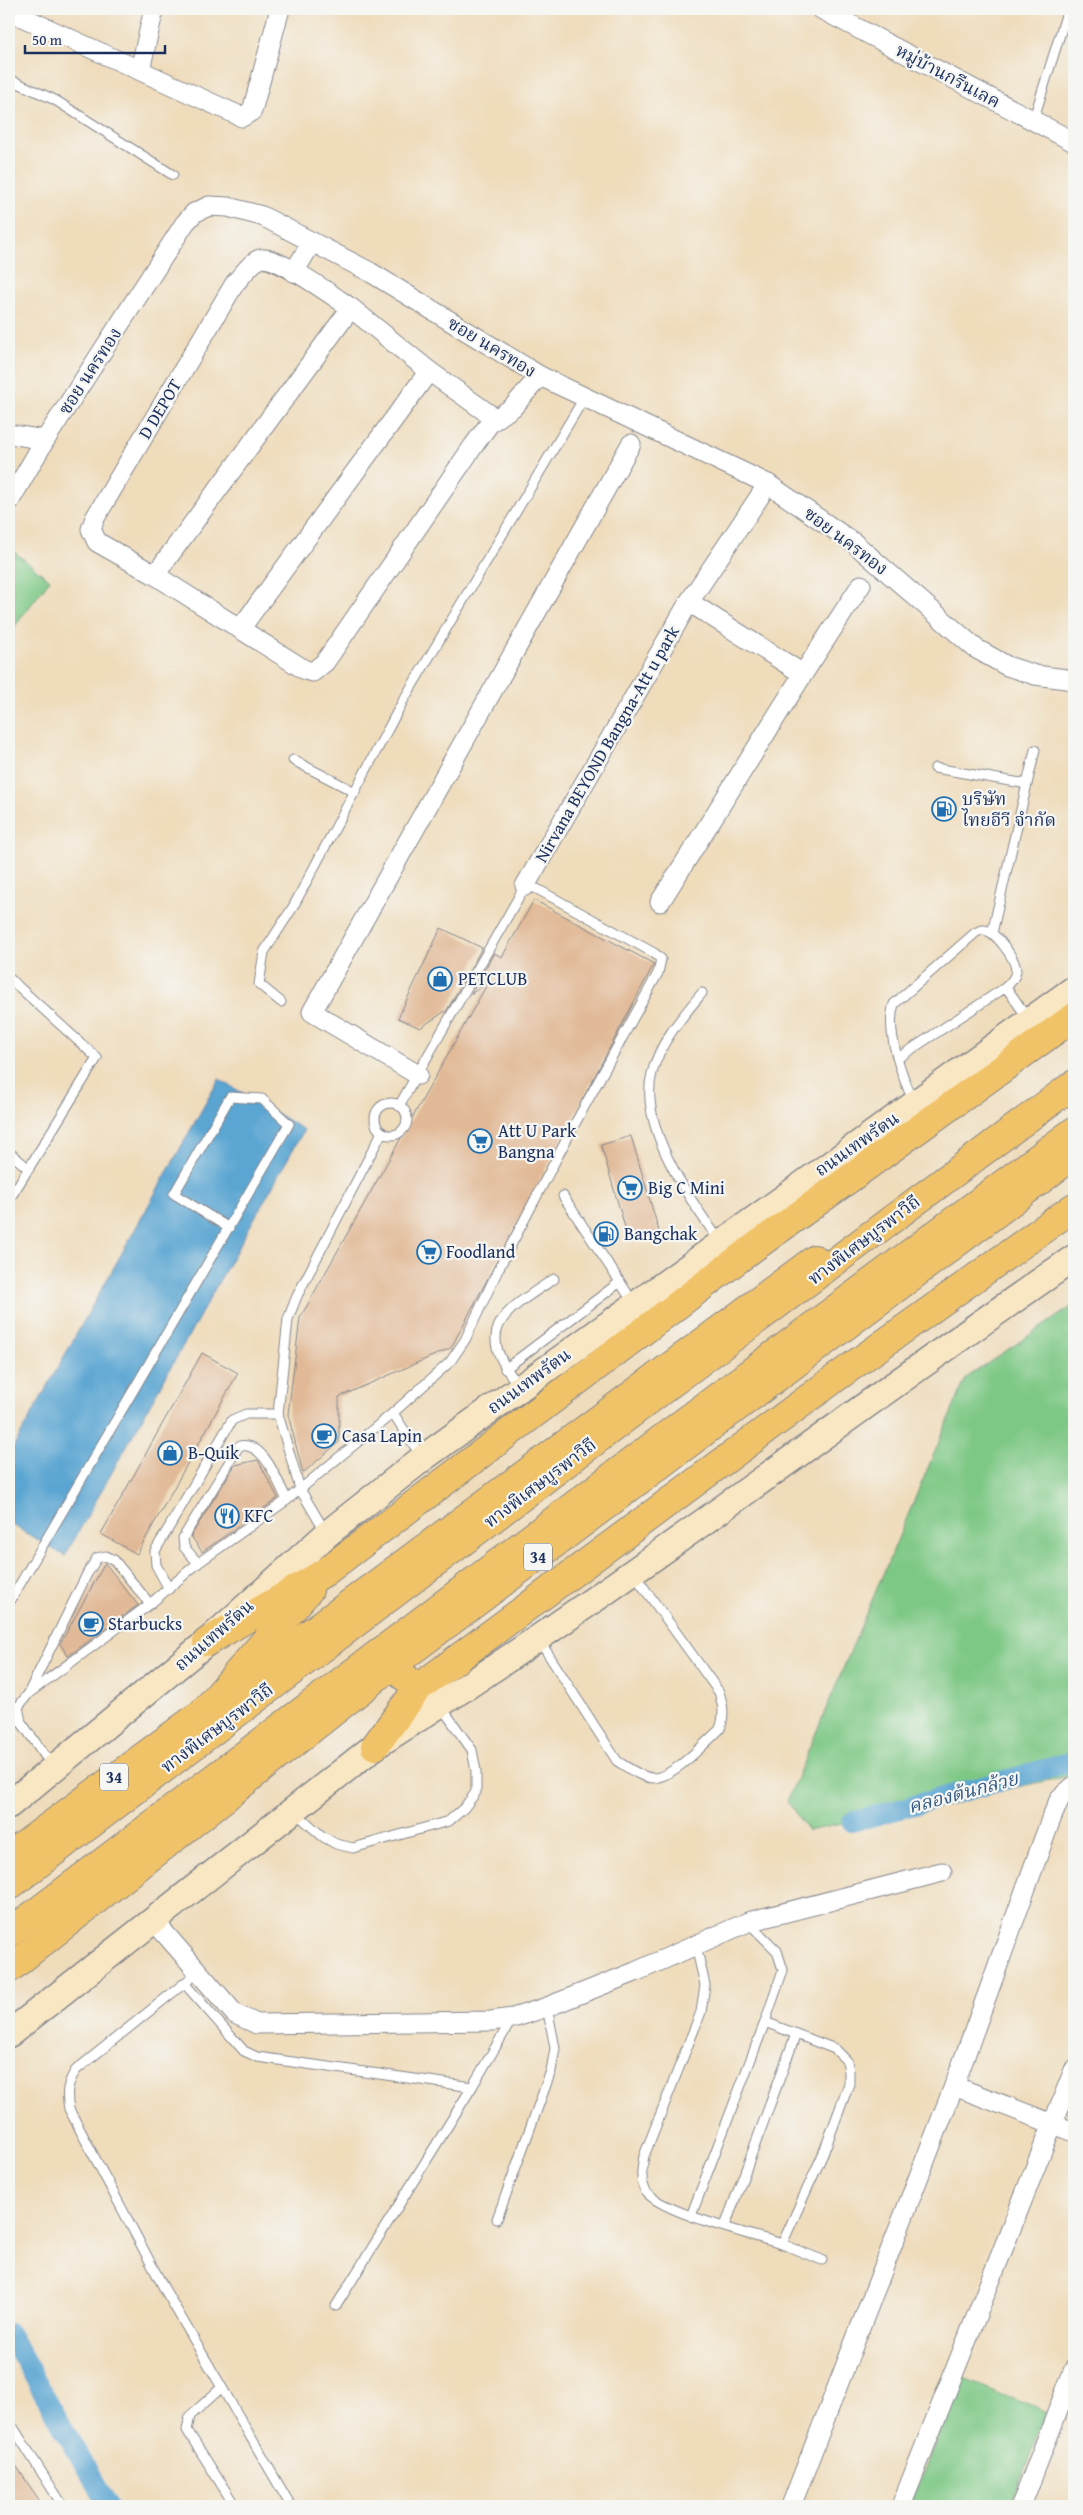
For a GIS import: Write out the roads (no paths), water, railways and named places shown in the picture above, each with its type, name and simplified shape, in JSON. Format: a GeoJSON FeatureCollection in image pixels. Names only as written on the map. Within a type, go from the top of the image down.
{"type":"FeatureCollection","features":[{"type":"Feature","properties":{"kind":"highway"},"geometry":{"type":"LineString","coordinates":[[207,1642],[324,1572],[749,1251],[1074,1017]]}},
{"type":"Feature","properties":{"kind":"highway","name":"34"},"geometry":{"type":"LineString","coordinates":[[9,1856],[1074,1068]]}},
{"type":"Feature","properties":{"kind":"highway","name":"ทางพิเศษบูรพาวิถี"},"geometry":{"type":"LineString","coordinates":[[9,1886],[653,1397],[1074,1084]]}},
{"type":"Feature","properties":{"kind":"highway"},"geometry":{"type":"LineString","coordinates":[[9,1933],[680,1425],[1074,1132]]}},
{"type":"Feature","properties":{"kind":"highway","name":"34"},"geometry":{"type":"LineString","coordinates":[[9,1969],[391,1666],[1074,1155]]}},
{"type":"Feature","properties":{"kind":"highway"},"geometry":{"type":"LineString","coordinates":[[375,1746],[418,1688],[837,1377],[1074,1207]]}},
{"type":"Feature","properties":{"kind":"highway"},"geometry":{"type":"LineString","coordinates":[[207,1708],[324,1572]]}},
{"type":"Feature","properties":{"kind":"highway"},"geometry":{"type":"LineString","coordinates":[[391,1666],[418,1688]]}},
{"type":"Feature","properties":{"kind":"main road","name":"ถนนเทพรัตน"},"geometry":{"type":"LineString","coordinates":[[9,1805],[207,1642],[326,1534],[423,1458],[513,1378],[634,1304],[1074,989]]}},
{"type":"Feature","properties":{"kind":"main road"},"geometry":{"type":"LineString","coordinates":[[9,2034],[375,1746],[440,1705],[538,1638],[1074,1258]]}},
{"type":"Feature","properties":{"kind":"street"},"geometry":{"type":"LineString","coordinates":[[140,70],[154,9]]}},
{"type":"Feature","properties":{"kind":"street"},"geometry":{"type":"LineString","coordinates":[[14,11],[242,117],[252,112],[280,9]]}},
{"type":"Feature","properties":{"kind":"street","name":"หมู่บ้านกรีนเลค"},"geometry":{"type":"LineString","coordinates":[[822,9],[1074,142]]}},
{"type":"Feature","properties":{"kind":"street","name":"ซอย นครทอง"},"geometry":{"type":"LineString","coordinates":[[9,502],[14,484],[45,440],[185,223],[194,213],[209,206],[228,207],[262,216],[370,272],[540,376],[768,484],[854,543],[975,648],[1007,666],[1034,675],[1074,680]]}},
{"type":"Feature","properties":{"kind":"street"},"geometry":{"type":"LineString","coordinates":[[294,272],[312,242]]}},
{"type":"Feature","properties":{"kind":"street","name":"D DEPOT"},"geometry":{"type":"LineString","coordinates":[[496,419],[428,371],[351,308],[294,272],[266,258],[258,260],[235,284],[95,518],[91,529],[97,542],[155,575],[305,670],[313,672],[325,662],[490,423],[496,419],[513,407],[540,376]]}},
{"type":"Feature","properties":{"kind":"street"},"geometry":{"type":"LineString","coordinates":[[155,575],[351,308]]}},
{"type":"Feature","properties":{"kind":"street"},"geometry":{"type":"LineString","coordinates":[[240,629],[428,371]]}},
{"type":"Feature","properties":{"kind":"street"},"geometry":{"type":"LineString","coordinates":[[9,434],[45,440]]}},
{"type":"Feature","properties":{"kind":"street"},"geometry":{"type":"LineString","coordinates":[[418,1075],[312,1012],[631,444]]}},
{"type":"Feature","properties":{"kind":"street","name":"Nirvana BEYOND Bangna-Att u park"},"geometry":{"type":"LineString","coordinates":[[525,886],[689,602],[768,484]]}},
{"type":"Feature","properties":{"kind":"street"},"geometry":{"type":"LineString","coordinates":[[660,902],[802,674],[861,585]]}},
{"type":"Feature","properties":{"kind":"street"},"geometry":{"type":"LineString","coordinates":[[689,602],[802,674]]}},
{"type":"Feature","properties":{"kind":"street"},"geometry":{"type":"LineString","coordinates":[[791,2506],[954,2086],[1051,1819],[1060,1798],[1074,1786]]}},
{"type":"Feature","properties":{"kind":"street"},"geometry":{"type":"LineString","coordinates":[[154,1921],[190,1978],[235,2014],[257,2024],[491,2021],[513,2018],[547,2007],[696,1946],[748,1922],[942,1872]]}},
{"type":"Feature","properties":{"kind":"street"},"geometry":{"type":"LineString","coordinates":[[901,2506],[1074,2070]]}},
{"type":"Feature","properties":{"kind":"street"},"geometry":{"type":"LineString","coordinates":[[954,2086],[1074,2132]]}},
{"type":"Feature","properties":{"kind":"street"},"geometry":{"type":"LineString","coordinates":[[1021,2506],[1074,2369]]}},
{"type":"Feature","properties":{"kind":"lane"},"geometry":{"type":"LineString","coordinates":[[1033,121],[1068,9]]}},
{"type":"Feature","properties":{"kind":"lane"},"geometry":{"type":"LineString","coordinates":[[9,79],[55,100],[173,175]]}},
{"type":"Feature","properties":{"kind":"lane"},"geometry":{"type":"LineString","coordinates":[[281,1002],[259,984],[264,952],[293,906],[403,702],[584,398]]}},
{"type":"Feature","properties":{"kind":"lane"},"geometry":{"type":"LineString","coordinates":[[992,933],[1035,750]]}},
{"type":"Feature","properties":{"kind":"lane"},"geometry":{"type":"LineString","coordinates":[[293,760],[354,792]]}},
{"type":"Feature","properties":{"kind":"lane"},"geometry":{"type":"LineString","coordinates":[[935,768],[1027,784]]}},
{"type":"Feature","properties":{"kind":"lane"},"geometry":{"type":"LineString","coordinates":[[29,1693],[150,1604],[198,1563],[287,1500],[437,1375],[458,1353],[498,1270],[572,1129],[662,966],[661,959],[654,953],[536,888],[525,886],[399,1106]]}},
{"type":"Feature","properties":{"kind":"lane"},"geometry":{"type":"LineString","coordinates":[[898,1058],[1006,987],[1014,979],[1016,969],[1008,951],[992,933],[982,930],[975,933],[894,1004],[892,1022],[898,1058],[902,1075],[915,1103]]}},
{"type":"Feature","properties":{"kind":"lane"},"geometry":{"type":"LineString","coordinates":[[9,978],[97,1058],[9,1200]]}},
{"type":"Feature","properties":{"kind":"lane"},"geometry":{"type":"LineString","coordinates":[[1006,987],[1030,1021]]}},
{"type":"Feature","properties":{"kind":"lane"},"geometry":{"type":"LineString","coordinates":[[702,993],[670,1033],[652,1073],[650,1101],[664,1151],[695,1208],[720,1242]]}},
{"type":"Feature","properties":{"kind":"lane"},"geometry":{"type":"LineString","coordinates":[[9,1603],[289,1124],[262,1099],[230,1097],[174,1194],[228,1228]]}},
{"type":"Feature","properties":{"kind":"lane"},"geometry":{"type":"LineString","coordinates":[[389,1103],[399,1106],[407,1118],[404,1128],[396,1134],[382,1132],[375,1123],[376,1112],[389,1103]]}},
{"type":"Feature","properties":{"kind":"lane"},"geometry":{"type":"LineString","coordinates":[[326,1534],[300,1489],[278,1414],[280,1381],[291,1309],[382,1132]]}},
{"type":"Feature","properties":{"kind":"lane"},"geometry":{"type":"LineString","coordinates":[[9,1152],[29,1169]]}},
{"type":"Feature","properties":{"kind":"lane"},"geometry":{"type":"LineString","coordinates":[[563,1196],[634,1304]]}},
{"type":"Feature","properties":{"kind":"lane"},"geometry":{"type":"LineString","coordinates":[[554,1279],[511,1307],[502,1319],[496,1334],[496,1350],[513,1378],[620,1282]]}},
{"type":"Feature","properties":{"kind":"lane"},"geometry":{"type":"LineString","coordinates":[[392,1413],[423,1458]]}},
{"type":"Feature","properties":{"kind":"lane"},"geometry":{"type":"LineString","coordinates":[[169,1589],[156,1566],[155,1551],[232,1420],[246,1414],[278,1414]]}},
{"type":"Feature","properties":{"kind":"lane"},"geometry":{"type":"LineString","coordinates":[[198,1563],[184,1547],[184,1538],[239,1446],[247,1445],[259,1451],[287,1500]]}},
{"type":"Feature","properties":{"kind":"lane"},"geometry":{"type":"LineString","coordinates":[[54,1769],[19,1717],[18,1707],[29,1693],[94,1560],[103,1556],[114,1560],[150,1604]]}},
{"type":"Feature","properties":{"kind":"lane"},"geometry":{"type":"LineString","coordinates":[[538,1638],[618,1761],[637,1773],[652,1778],[666,1775],[720,1729],[724,1720],[723,1707],[719,1692],[632,1572]]}},
{"type":"Feature","properties":{"kind":"lane"},"geometry":{"type":"LineString","coordinates":[[294,1810],[322,1836],[336,1844],[354,1848],[450,1821],[464,1808],[476,1792],[476,1771],[472,1750],[440,1705]]}},
{"type":"Feature","properties":{"kind":"lane"},"geometry":{"type":"LineString","coordinates":[[691,2216],[783,1970],[777,1951],[748,1922]]}},
{"type":"Feature","properties":{"kind":"lane"},"geometry":{"type":"LineString","coordinates":[[696,1946],[705,1985],[701,2012],[644,2156],[642,2174],[646,2191],[661,2204],[691,2216],[782,2244],[822,2260]]}},
{"type":"Feature","properties":{"kind":"lane"},"geometry":{"type":"LineString","coordinates":[[291,2506],[165,2290],[73,2118],[67,2096],[68,2082],[76,2070],[190,1978],[244,2051],[257,2058],[472,2087]]}},
{"type":"Feature","properties":{"kind":"lane"},"geometry":{"type":"LineString","coordinates":[[497,2219],[550,2071],[555,2048],[547,2007]]}},
{"type":"Feature","properties":{"kind":"lane"},"geometry":{"type":"LineString","coordinates":[[336,2306],[513,2018]]}},
{"type":"Feature","properties":{"kind":"lane"},"geometry":{"type":"LineString","coordinates":[[765,2022],[835,2049],[847,2061],[849,2077],[823,2154],[782,2244]]}},
{"type":"Feature","properties":{"kind":"lane"},"geometry":{"type":"LineString","coordinates":[[725,2226],[796,2034]]}},
{"type":"Feature","properties":{"kind":"lane"},"geometry":{"type":"LineString","coordinates":[[221,2388],[190,2416],[187,2430],[235,2506]]}},
{"type":"Feature","properties":{"kind":"lane"},"geometry":{"type":"LineString","coordinates":[[9,2421],[64,2506]]}},
{"type":"Feature","properties":{"kind":"water"},"geometry":{"type":"Polygon","coordinates":[[[219,1079],[304,1130],[65,1556],[9,1523],[9,1455],[219,1079]]]}},
{"type":"Feature","properties":{"kind":"waterway","name":"คลองต้นกล้วย"},"geometry":{"type":"LineString","coordinates":[[852,1822],[1074,1761]]}},
{"type":"Feature","properties":{"kind":"waterway"},"geometry":{"type":"LineString","coordinates":[[9,2333],[108,2506]]}},
{"type":"Feature","properties":{"kind":"place","name":"บริษัท ไทยอีวี จำกัด"},"geometry":{"type":"Point","coordinates":[944,809]}},
{"type":"Feature","properties":{"kind":"place","name":"PETCLUB"},"geometry":{"type":"Point","coordinates":[440,979]}},
{"type":"Feature","properties":{"kind":"place","name":"Att U Park Bangna"},"geometry":{"type":"Point","coordinates":[480,1141]}},
{"type":"Feature","properties":{"kind":"place","name":"Big C Mini"},"geometry":{"type":"Point","coordinates":[630,1188]}},
{"type":"Feature","properties":{"kind":"place","name":"Bangchak"},"geometry":{"type":"Point","coordinates":[606,1234]}},
{"type":"Feature","properties":{"kind":"place","name":"Foodland"},"geometry":{"type":"Point","coordinates":[429,1252]}},
{"type":"Feature","properties":{"kind":"place","name":"Casa Lapin"},"geometry":{"type":"Point","coordinates":[324,1436]}},
{"type":"Feature","properties":{"kind":"place","name":"B-Quik"},"geometry":{"type":"Point","coordinates":[170,1453]}},
{"type":"Feature","properties":{"kind":"place","name":"KFC"},"geometry":{"type":"Point","coordinates":[227,1516]}},
{"type":"Feature","properties":{"kind":"place","name":"Starbucks"},"geometry":{"type":"Point","coordinates":[91,1624]}}]}
